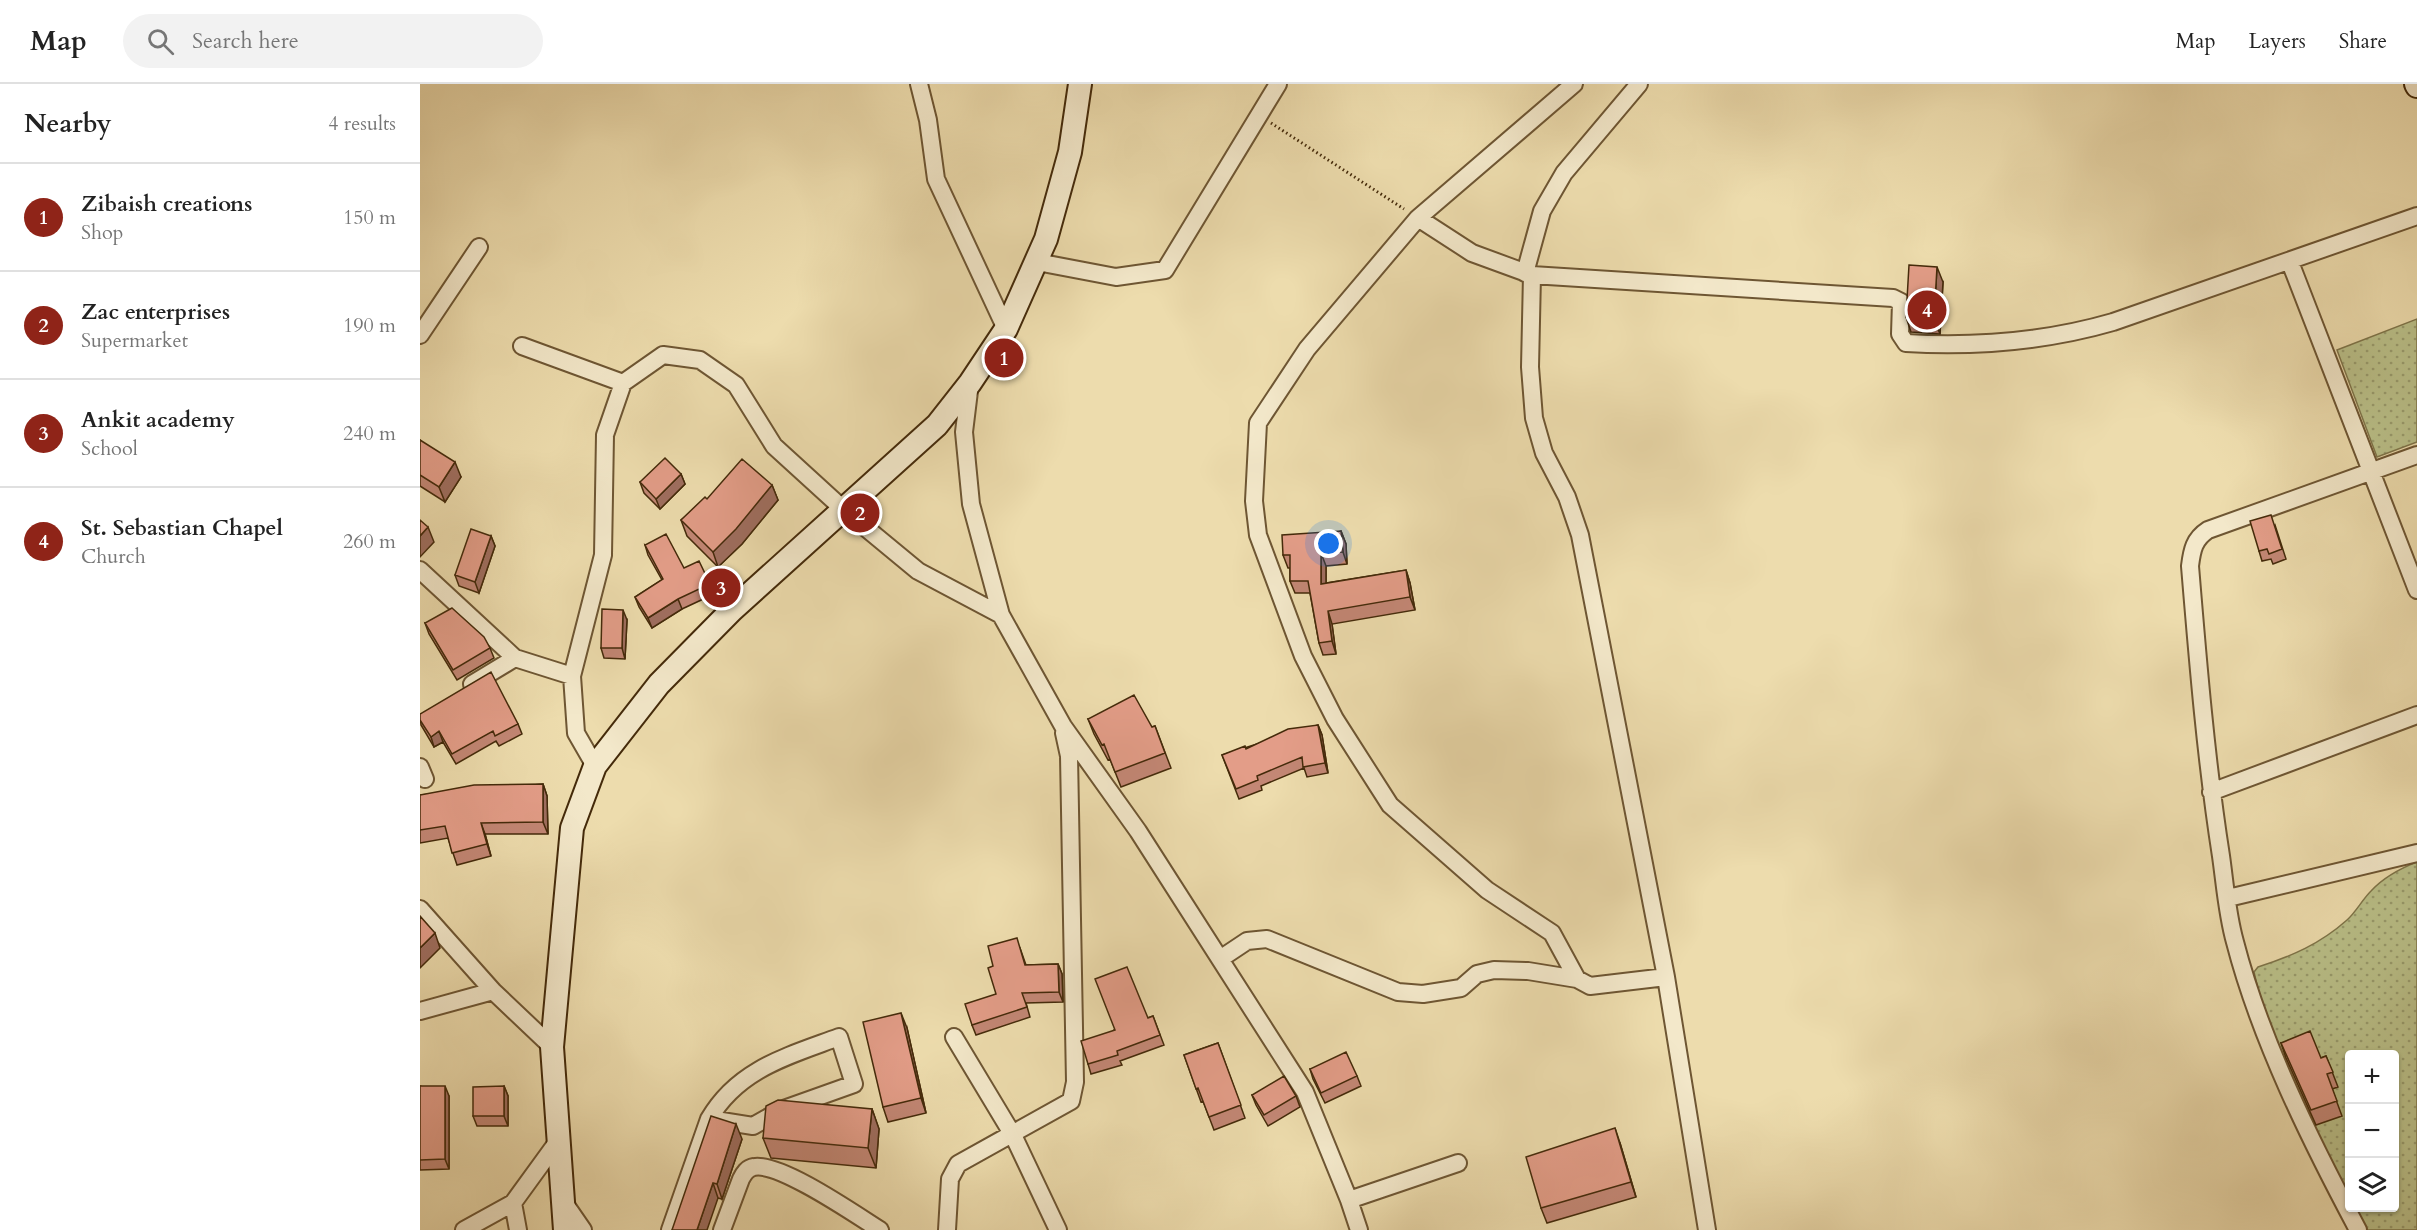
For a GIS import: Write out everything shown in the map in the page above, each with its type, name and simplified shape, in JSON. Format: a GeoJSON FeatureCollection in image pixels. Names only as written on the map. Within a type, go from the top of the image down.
{"type":"FeatureCollection","features":[{"type":"Feature","properties":{"kind":"main road"},"geometry":{"type":"LineString","coordinates":[[565,1230],[552,1047],[572,828],[595,766],[659,684],[732,610],[937,425],[970,382],[1006,329],[1037,262],[1070,152],[1080,84]]}},
{"type":"Feature","properties":{"kind":"street"},"geometry":{"type":"LineString","coordinates":[[919,84],[928,120],[936,179],[1006,329]]}},
{"type":"Feature","properties":{"kind":"street"},"geometry":{"type":"LineString","coordinates":[[1037,262],[1116,277],[1165,270],[1278,84]]}},
{"type":"Feature","properties":{"kind":"street"},"geometry":{"type":"LineString","coordinates":[[1574,84],[1418,219],[1307,349],[1258,423],[1254,501],[1258,535],[1303,656],[1335,719],[1390,805],[1487,890],[1552,933],[1577,979]]}},
{"type":"Feature","properties":{"kind":"street"},"geometry":{"type":"LineString","coordinates":[[1639,84],[1564,173],[1542,211],[1528,274],[1530,367],[1534,418],[1544,453],[1567,497],[1580,535],[1666,977],[1707,1230]]}},
{"type":"Feature","properties":{"kind":"street"},"geometry":{"type":"LineString","coordinates":[[1418,219],[1472,253],[1528,274],[1893,298],[1901,302],[1900,334],[1906,343],[1984,345],[2074,333],[2289,262],[2417,216]]}},
{"type":"Feature","properties":{"kind":"street"},"geometry":{"type":"LineString","coordinates":[[420,335],[479,247]]}},
{"type":"Feature","properties":{"kind":"street"},"geometry":{"type":"LineString","coordinates":[[2289,262],[2417,590]]}},
{"type":"Feature","properties":{"kind":"street"},"geometry":{"type":"LineString","coordinates":[[522,346],[623,383]]}},
{"type":"Feature","properties":{"kind":"street"},"geometry":{"type":"LineString","coordinates":[[595,766],[576,733],[572,676],[603,555],[605,435],[623,383],[663,355],[700,360],[736,385],[774,446],[843,509],[918,571],[1001,615]]}},
{"type":"Feature","properties":{"kind":"street"},"geometry":{"type":"LineString","coordinates":[[970,382],[964,432],[971,504],[1001,615],[1063,726],[1138,831],[1305,1092],[1359,1230]]}},
{"type":"Feature","properties":{"kind":"street"},"geometry":{"type":"LineString","coordinates":[[2358,1230],[2322,1163],[2258,1013],[2234,938],[2211,792],[2190,566],[2192,548],[2200,536],[2208,530],[2417,455]]}},
{"type":"Feature","properties":{"kind":"street"},"geometry":{"type":"LineString","coordinates":[[420,570],[515,658],[572,676]]}},
{"type":"Feature","properties":{"kind":"street"},"geometry":{"type":"LineString","coordinates":[[458,692],[515,658]]}},
{"type":"Feature","properties":{"kind":"street"},"geometry":{"type":"LineString","coordinates":[[2211,792],[2417,715]]}},
{"type":"Feature","properties":{"kind":"street"},"geometry":{"type":"LineString","coordinates":[[947,1230],[950,1179],[958,1164],[1071,1101],[1075,1082],[1069,756],[1063,726]]}},
{"type":"Feature","properties":{"kind":"street"},"geometry":{"type":"LineString","coordinates":[[2228,898],[2417,853]]}},
{"type":"Feature","properties":{"kind":"street"},"geometry":{"type":"LineString","coordinates":[[420,909],[493,991],[552,1047]]}},
{"type":"Feature","properties":{"kind":"street"},"geometry":{"type":"LineString","coordinates":[[1220,959],[1247,941],[1267,939],[1398,992],[1423,994],[1461,988],[1477,974],[1494,970],[1528,971],[1577,979],[1590,986],[1666,977]]}},
{"type":"Feature","properties":{"kind":"street"},"geometry":{"type":"LineString","coordinates":[[420,1011],[493,991]]}},
{"type":"Feature","properties":{"kind":"street"},"geometry":{"type":"LineString","coordinates":[[670,1230],[709,1119],[730,1090],[777,1059],[838,1036],[854,1084],[781,1110],[753,1126],[709,1119]]}},
{"type":"Feature","properties":{"kind":"street"},"geometry":{"type":"LineString","coordinates":[[954,1037],[1013,1135],[1058,1230]]}},
{"type":"Feature","properties":{"kind":"street"},"geometry":{"type":"LineString","coordinates":[[464,1230],[513,1203],[558,1141]]}},
{"type":"Feature","properties":{"kind":"street"},"geometry":{"type":"LineString","coordinates":[[1349,1200],[1458,1162]]}},
{"type":"Feature","properties":{"kind":"street"},"geometry":{"type":"LineString","coordinates":[[722,1230],[741,1179],[745,1171],[753,1167],[778,1171],[838,1203],[880,1230]]}},
{"type":"Feature","properties":{"kind":"street"},"geometry":{"type":"LineString","coordinates":[[562,1200],[583,1230]]}},
{"type":"Feature","properties":{"kind":"street"},"geometry":{"type":"LineString","coordinates":[[513,1203],[518,1230]]}},
{"type":"Feature","properties":{"kind":"path"},"geometry":{"type":"LineString","coordinates":[[1258,115],[1418,219]]}},
{"type":"Feature","properties":{"kind":"green space"},"geometry":{"type":"Polygon","coordinates":[[[2417,319],[2417,442],[2377,457],[2337,350],[2417,319]]]}},
{"type":"Feature","properties":{"kind":"green space"},"geometry":{"type":"Polygon","coordinates":[[[2417,862],[2417,1230],[2364,1230],[2354,1212],[2399,1212],[2399,1050],[2345,1050],[2345,1195],[2311,1127],[2261,1002],[2254,972],[2258,967],[2294,954],[2326,936],[2350,917],[2381,882],[2417,862]]]}},
{"type":"Feature","properties":{"kind":"building"},"geometry":{"type":"Polygon","coordinates":[[[1909,265],[1937,267],[1934,319],[1906,317],[1909,265]]]}},
{"type":"Feature","properties":{"kind":"building"},"geometry":{"type":"Polygon","coordinates":[[[420,440],[455,462],[439,487],[420,475],[420,440]]]}},
{"type":"Feature","properties":{"kind":"building"},"geometry":{"type":"Polygon","coordinates":[[[665,458],[681,474],[656,499],[640,482],[665,458]]]}},
{"type":"Feature","properties":{"kind":"building"},"geometry":{"type":"Polygon","coordinates":[[[742,459],[772,485],[736,529],[713,552],[681,520],[705,497],[707,499],[742,459]]]}},
{"type":"Feature","properties":{"kind":"building"},"geometry":{"type":"Polygon","coordinates":[[[2271,515],[2282,549],[2269,554],[2267,549],[2259,551],[2250,521],[2271,515]]]}},
{"type":"Feature","properties":{"kind":"building"},"geometry":{"type":"Polygon","coordinates":[[[420,520],[428,527],[420,536],[420,520]]]}},
{"type":"Feature","properties":{"kind":"building"},"geometry":{"type":"Polygon","coordinates":[[[471,529],[491,536],[475,582],[455,575],[471,529]]]}},
{"type":"Feature","properties":{"kind":"building"},"geometry":{"type":"Polygon","coordinates":[[[1341,531],[1343,552],[1321,553],[1321,584],[1406,570],[1410,597],[1328,611],[1332,641],[1319,643],[1308,581],[1290,581],[1290,555],[1283,555],[1282,535],[1341,531]]]}},
{"type":"Feature","properties":{"kind":"building"},"geometry":{"type":"Polygon","coordinates":[[[666,534],[684,568],[699,561],[710,584],[678,599],[648,618],[635,597],[663,579],[645,545],[666,534]]]}},
{"type":"Feature","properties":{"kind":"building"},"geometry":{"type":"Polygon","coordinates":[[[452,608],[484,637],[490,648],[453,670],[425,623],[452,608]]]}},
{"type":"Feature","properties":{"kind":"building"},"geometry":{"type":"Polygon","coordinates":[[[602,609],[623,610],[622,648],[601,648],[602,609]]]}},
{"type":"Feature","properties":{"kind":"building"},"geometry":{"type":"Polygon","coordinates":[[[491,672],[518,724],[495,736],[493,731],[452,754],[439,731],[431,737],[420,720],[420,714],[491,672]]]}},
{"type":"Feature","properties":{"kind":"building"},"geometry":{"type":"Polygon","coordinates":[[[1134,695],[1152,727],[1155,726],[1165,753],[1115,772],[1104,744],[1102,745],[1088,719],[1134,695]]]}},
{"type":"Feature","properties":{"kind":"building"},"geometry":{"type":"Polygon","coordinates":[[[1318,725],[1325,763],[1303,767],[1302,757],[1257,776],[1258,780],[1236,789],[1222,755],[1245,746],[1246,749],[1288,729],[1318,725]]]}},
{"type":"Feature","properties":{"kind":"building"},"geometry":{"type":"Polygon","coordinates":[[[543,784],[543,822],[481,823],[487,844],[452,853],[445,826],[420,830],[420,795],[474,785],[543,784]]]}},
{"type":"Feature","properties":{"kind":"building"},"geometry":{"type":"Polygon","coordinates":[[[420,916],[435,933],[420,948],[420,916]]]}},
{"type":"Feature","properties":{"kind":"building"},"geometry":{"type":"Polygon","coordinates":[[[1017,938],[1025,965],[1058,964],[1059,992],[1022,993],[1027,1007],[972,1025],[965,1004],[996,994],[988,968],[993,966],[988,946],[1017,938]]]}},
{"type":"Feature","properties":{"kind":"building"},"geometry":{"type":"Polygon","coordinates":[[[1127,967],[1148,1018],[1153,1016],[1160,1035],[1117,1051],[1118,1055],[1088,1064],[1081,1041],[1115,1030],[1095,979],[1127,967]]]}},
{"type":"Feature","properties":{"kind":"building"},"geometry":{"type":"Polygon","coordinates":[[[901,1013],[921,1098],[883,1107],[863,1022],[901,1013]]]}},
{"type":"Feature","properties":{"kind":"building"},"geometry":{"type":"Polygon","coordinates":[[[2310,1031],[2321,1058],[2326,1056],[2333,1072],[2327,1074],[2337,1101],[2311,1110],[2281,1043],[2310,1031]]]}},
{"type":"Feature","properties":{"kind":"building"},"geometry":{"type":"Polygon","coordinates":[[[1218,1043],[1241,1105],[1209,1117],[1184,1055],[1218,1043]]]}},
{"type":"Feature","properties":{"kind":"building"},"geometry":{"type":"Polygon","coordinates":[[[1346,1052],[1357,1076],[1321,1093],[1310,1069],[1346,1052]]]}},
{"type":"Feature","properties":{"kind":"building"},"geometry":{"type":"Polygon","coordinates":[[[1284,1076],[1296,1096],[1264,1115],[1252,1095],[1284,1076]]]}},
{"type":"Feature","properties":{"kind":"building"},"geometry":{"type":"Polygon","coordinates":[[[420,1086],[445,1086],[445,1159],[420,1160],[420,1086]]]}},
{"type":"Feature","properties":{"kind":"building"},"geometry":{"type":"Polygon","coordinates":[[[504,1086],[504,1116],[473,1116],[473,1087],[504,1086]]]}},
{"type":"Feature","properties":{"kind":"building"},"geometry":{"type":"Polygon","coordinates":[[[778,1100],[872,1109],[868,1148],[763,1138],[766,1106],[778,1100]]]}},
{"type":"Feature","properties":{"kind":"building"},"geometry":{"type":"Polygon","coordinates":[[[711,1116],[736,1124],[717,1184],[713,1183],[697,1230],[672,1230],[711,1116]]]}},
{"type":"Feature","properties":{"kind":"building"},"geometry":{"type":"Polygon","coordinates":[[[1615,1128],[1631,1182],[1541,1208],[1526,1157],[1615,1128]]]}},
{"type":"Feature","properties":{"kind":"place","name":"St. Sebastian Chapel"},"geometry":{"type":"Point","coordinates":[1927,310]}},
{"type":"Feature","properties":{"kind":"place","name":"Zibaish creations"},"geometry":{"type":"Point","coordinates":[1004,358]}},
{"type":"Feature","properties":{"kind":"place","name":"Zac enterprises"},"geometry":{"type":"Point","coordinates":[860,513]}},
{"type":"Feature","properties":{"kind":"place","name":"Ankit academy"},"geometry":{"type":"Point","coordinates":[721,588]}}]}
